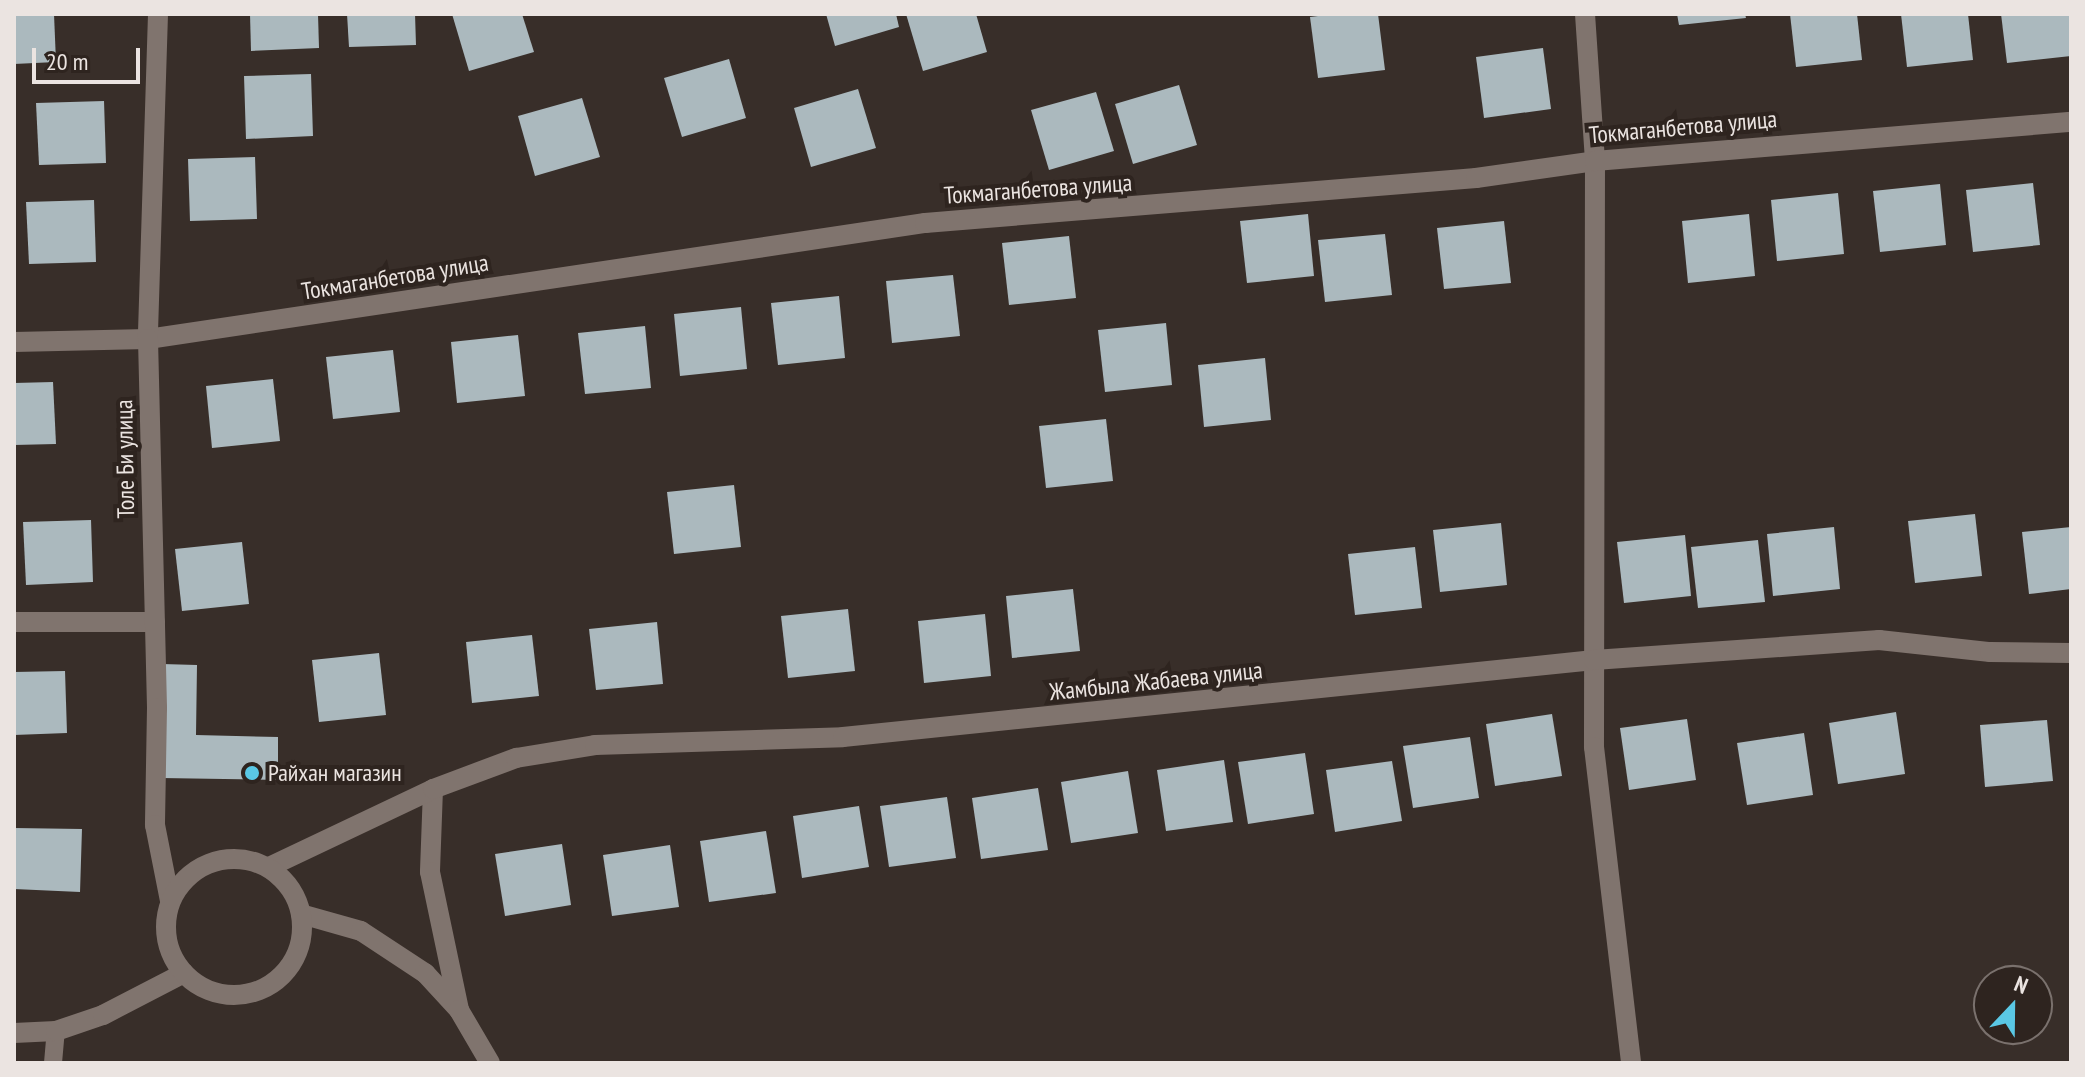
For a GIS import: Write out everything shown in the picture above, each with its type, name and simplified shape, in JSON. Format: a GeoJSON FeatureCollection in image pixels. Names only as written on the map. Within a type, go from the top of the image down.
{"type":"FeatureCollection","features":[{"type":"Feature","properties":{"kind":"street","name":"Толе Би улица"},"geometry":{"type":"LineString","coordinates":[[158,14],[148,339],[155,622],[155,825],[170,901]]}},
{"type":"Feature","properties":{"kind":"street"},"geometry":{"type":"LineString","coordinates":[[1585,14],[1595,161],[1594,747],[1631,1063]]}},
{"type":"Feature","properties":{"kind":"street","name":"Токмаганбетова улица"},"geometry":{"type":"LineString","coordinates":[[14,342],[148,339],[925,223],[1476,178],[1595,161],[2071,122]]}},
{"type":"Feature","properties":{"kind":"street"},"geometry":{"type":"LineString","coordinates":[[14,622],[155,622]]}},
{"type":"Feature","properties":{"kind":"street","name":"Жамбыла Жабаева улица"},"geometry":{"type":"LineString","coordinates":[[269,867],[433,789],[516,758],[595,745],[843,737],[1594,660],[1879,640],[1990,652],[2071,653]]}},
{"type":"Feature","properties":{"kind":"street"},"geometry":{"type":"LineString","coordinates":[[433,789],[430,872],[459,1010]]}},
{"type":"Feature","properties":{"kind":"street"},"geometry":{"type":"LineString","coordinates":[[231,858],[269,867],[284,879],[301,914],[302,934],[293,961],[274,983],[256,992],[237,995],[218,993],[199,986],[173,958],[166,939],[170,901],[180,884],[212,862],[231,858]]}},
{"type":"Feature","properties":{"kind":"street"},"geometry":{"type":"LineString","coordinates":[[301,914],[361,931],[425,973],[459,1010],[490,1063]]}},
{"type":"Feature","properties":{"kind":"street"},"geometry":{"type":"LineString","coordinates":[[14,1033],[56,1031],[103,1015],[184,973]]}},
{"type":"Feature","properties":{"kind":"lane"},"geometry":{"type":"LineString","coordinates":[[53,1063],[56,1031]]}},
{"type":"Feature","properties":{"kind":"building"},"geometry":{"type":"Polygon","coordinates":[[[14,14],[54,14],[56,62],[14,64],[14,14]]]}},
{"type":"Feature","properties":{"kind":"building"},"geometry":{"type":"Polygon","coordinates":[[[250,14],[318,14],[319,48],[251,51],[250,14]]]}},
{"type":"Feature","properties":{"kind":"building"},"geometry":{"type":"Polygon","coordinates":[[[347,14],[415,14],[416,45],[349,47],[347,14]]]}},
{"type":"Feature","properties":{"kind":"building"},"geometry":{"type":"Polygon","coordinates":[[[452,14],[522,14],[534,52],[469,71],[452,14]]]}},
{"type":"Feature","properties":{"kind":"building"},"geometry":{"type":"Polygon","coordinates":[[[826,14],[896,14],[899,27],[835,46],[826,14]]]}},
{"type":"Feature","properties":{"kind":"building"},"geometry":{"type":"Polygon","coordinates":[[[906,14],[976,14],[987,52],[923,71],[906,14]]]}},
{"type":"Feature","properties":{"kind":"building"},"geometry":{"type":"Polygon","coordinates":[[[1378,14],[1385,70],[1318,78],[1310,17],[1378,14]]]}},
{"type":"Feature","properties":{"kind":"building"},"geometry":{"type":"Polygon","coordinates":[[[1677,14],[1745,14],[1746,18],[1679,25],[1677,14]]]}},
{"type":"Feature","properties":{"kind":"building"},"geometry":{"type":"Polygon","coordinates":[[[1790,14],[1857,14],[1862,60],[1796,67],[1790,14]]]}},
{"type":"Feature","properties":{"kind":"building"},"geometry":{"type":"Polygon","coordinates":[[[1901,14],[1968,14],[1973,60],[1907,67],[1901,14]]]}},
{"type":"Feature","properties":{"kind":"building"},"geometry":{"type":"Polygon","coordinates":[[[2001,14],[2069,14],[2071,56],[2007,63],[2001,14]]]}},
{"type":"Feature","properties":{"kind":"building"},"geometry":{"type":"Polygon","coordinates":[[[1543,48],[1551,109],[1484,118],[1476,57],[1543,48]]]}},
{"type":"Feature","properties":{"kind":"building"},"geometry":{"type":"Polygon","coordinates":[[[729,59],[746,118],[682,137],[664,78],[729,59]]]}},
{"type":"Feature","properties":{"kind":"building"},"geometry":{"type":"Polygon","coordinates":[[[311,74],[313,136],[246,139],[244,76],[311,74]]]}},
{"type":"Feature","properties":{"kind":"building"},"geometry":{"type":"Polygon","coordinates":[[[1179,85],[1197,145],[1133,164],[1115,104],[1179,85]]]}},
{"type":"Feature","properties":{"kind":"building"},"geometry":{"type":"Polygon","coordinates":[[[858,89],[876,148],[811,167],[794,108],[858,89]]]}},
{"type":"Feature","properties":{"kind":"building"},"geometry":{"type":"Polygon","coordinates":[[[1096,92],[1114,151],[1049,170],[1031,110],[1096,92]]]}},
{"type":"Feature","properties":{"kind":"building"},"geometry":{"type":"Polygon","coordinates":[[[582,98],[600,157],[535,176],[518,116],[582,98]]]}},
{"type":"Feature","properties":{"kind":"building"},"geometry":{"type":"Polygon","coordinates":[[[104,101],[106,163],[39,165],[36,103],[104,101]]]}},
{"type":"Feature","properties":{"kind":"building"},"geometry":{"type":"Polygon","coordinates":[[[255,157],[257,219],[190,221],[188,159],[255,157]]]}},
{"type":"Feature","properties":{"kind":"building"},"geometry":{"type":"Polygon","coordinates":[[[2033,183],[2040,245],[1973,252],[1966,190],[2033,183]]]}},
{"type":"Feature","properties":{"kind":"building"},"geometry":{"type":"Polygon","coordinates":[[[1940,184],[1946,245],[1880,252],[1873,191],[1940,184]]]}},
{"type":"Feature","properties":{"kind":"building"},"geometry":{"type":"Polygon","coordinates":[[[1838,193],[1844,254],[1777,261],[1771,200],[1838,193]]]}},
{"type":"Feature","properties":{"kind":"building"},"geometry":{"type":"Polygon","coordinates":[[[94,200],[96,262],[29,264],[26,202],[94,200]]]}},
{"type":"Feature","properties":{"kind":"building"},"geometry":{"type":"Polygon","coordinates":[[[1308,214],[1314,276],[1247,283],[1240,221],[1308,214]]]}},
{"type":"Feature","properties":{"kind":"building"},"geometry":{"type":"Polygon","coordinates":[[[1749,214],[1755,276],[1688,283],[1682,221],[1749,214]]]}},
{"type":"Feature","properties":{"kind":"building"},"geometry":{"type":"Polygon","coordinates":[[[1504,221],[1511,283],[1444,289],[1437,228],[1504,221]]]}},
{"type":"Feature","properties":{"kind":"building"},"geometry":{"type":"Polygon","coordinates":[[[1385,234],[1392,295],[1325,302],[1318,240],[1385,234]]]}},
{"type":"Feature","properties":{"kind":"building"},"geometry":{"type":"Polygon","coordinates":[[[1069,236],[1076,298],[1009,305],[1002,243],[1069,236]]]}},
{"type":"Feature","properties":{"kind":"building"},"geometry":{"type":"Polygon","coordinates":[[[953,275],[960,336],[892,343],[886,281],[953,275]]]}},
{"type":"Feature","properties":{"kind":"building"},"geometry":{"type":"Polygon","coordinates":[[[839,296],[845,358],[778,365],[771,303],[839,296]]]}},
{"type":"Feature","properties":{"kind":"building"},"geometry":{"type":"Polygon","coordinates":[[[741,307],[747,369],[680,376],[674,314],[741,307]]]}},
{"type":"Feature","properties":{"kind":"building"},"geometry":{"type":"Polygon","coordinates":[[[1166,323],[1172,385],[1105,392],[1098,330],[1166,323]]]}},
{"type":"Feature","properties":{"kind":"building"},"geometry":{"type":"Polygon","coordinates":[[[645,326],[651,388],[585,394],[578,333],[645,326]]]}},
{"type":"Feature","properties":{"kind":"building"},"geometry":{"type":"Polygon","coordinates":[[[518,335],[525,396],[457,403],[451,342],[518,335]]]}},
{"type":"Feature","properties":{"kind":"building"},"geometry":{"type":"Polygon","coordinates":[[[393,350],[400,412],[333,419],[326,357],[393,350]]]}},
{"type":"Feature","properties":{"kind":"building"},"geometry":{"type":"Polygon","coordinates":[[[1265,358],[1271,420],[1204,427],[1198,365],[1265,358]]]}},
{"type":"Feature","properties":{"kind":"building"},"geometry":{"type":"Polygon","coordinates":[[[273,379],[280,441],[212,448],[206,386],[273,379]]]}},
{"type":"Feature","properties":{"kind":"building"},"geometry":{"type":"Polygon","coordinates":[[[53,382],[56,444],[14,445],[14,383],[53,382]]]}},
{"type":"Feature","properties":{"kind":"building"},"geometry":{"type":"Polygon","coordinates":[[[1106,419],[1113,481],[1046,488],[1039,426],[1106,419]]]}},
{"type":"Feature","properties":{"kind":"building"},"geometry":{"type":"Polygon","coordinates":[[[734,485],[741,547],[674,554],[667,492],[734,485]]]}},
{"type":"Feature","properties":{"kind":"building"},"geometry":{"type":"Polygon","coordinates":[[[1975,514],[1982,576],[1915,583],[1908,521],[1975,514]]]}},
{"type":"Feature","properties":{"kind":"building"},"geometry":{"type":"Polygon","coordinates":[[[91,520],[93,582],[26,585],[23,522],[91,520]]]}},
{"type":"Feature","properties":{"kind":"building"},"geometry":{"type":"Polygon","coordinates":[[[1501,523],[1507,585],[1440,592],[1433,530],[1501,523]]]}},
{"type":"Feature","properties":{"kind":"building"},"geometry":{"type":"Polygon","coordinates":[[[1834,527],[1840,589],[1773,596],[1767,534],[1834,527]]]}},
{"type":"Feature","properties":{"kind":"building"},"geometry":{"type":"Polygon","coordinates":[[[2071,527],[2071,589],[2029,594],[2022,532],[2071,527]]]}},
{"type":"Feature","properties":{"kind":"building"},"geometry":{"type":"Polygon","coordinates":[[[1685,535],[1691,596],[1624,603],[1617,542],[1685,535]]]}},
{"type":"Feature","properties":{"kind":"building"},"geometry":{"type":"Polygon","coordinates":[[[1758,540],[1765,602],[1698,608],[1691,547],[1758,540]]]}},
{"type":"Feature","properties":{"kind":"building"},"geometry":{"type":"Polygon","coordinates":[[[242,542],[249,604],[182,611],[175,549],[242,542]]]}},
{"type":"Feature","properties":{"kind":"building"},"geometry":{"type":"Polygon","coordinates":[[[1415,547],[1422,608],[1355,615],[1348,554],[1415,547]]]}},
{"type":"Feature","properties":{"kind":"building"},"geometry":{"type":"Polygon","coordinates":[[[1073,589],[1080,651],[1012,658],[1006,596],[1073,589]]]}},
{"type":"Feature","properties":{"kind":"building"},"geometry":{"type":"Polygon","coordinates":[[[848,609],[855,671],[788,678],[781,616],[848,609]]]}},
{"type":"Feature","properties":{"kind":"building"},"geometry":{"type":"Polygon","coordinates":[[[985,614],[991,676],[924,683],[918,621],[985,614]]]}},
{"type":"Feature","properties":{"kind":"building"},"geometry":{"type":"Polygon","coordinates":[[[657,622],[663,684],[596,690],[589,629],[657,622]]]}},
{"type":"Feature","properties":{"kind":"building"},"geometry":{"type":"Polygon","coordinates":[[[532,635],[539,696],[472,703],[466,642],[532,635]]]}},
{"type":"Feature","properties":{"kind":"building"},"geometry":{"type":"Polygon","coordinates":[[[379,653],[386,715],[319,722],[312,660],[379,653]]]}},
{"type":"Feature","properties":{"kind":"building"},"geometry":{"type":"Polygon","coordinates":[[[162,664],[197,665],[196,735],[278,737],[278,780],[161,778],[162,664]]]}},
{"type":"Feature","properties":{"kind":"building"},"geometry":{"type":"Polygon","coordinates":[[[65,671],[67,733],[14,735],[14,672],[65,671]]]}},
{"type":"Feature","properties":{"kind":"building"},"geometry":{"type":"Polygon","coordinates":[[[1896,712],[1905,774],[1838,784],[1829,723],[1896,712]]]}},
{"type":"Feature","properties":{"kind":"building"},"geometry":{"type":"Polygon","coordinates":[[[1552,714],[1562,776],[1495,786],[1486,724],[1552,714]]]}},
{"type":"Feature","properties":{"kind":"building"},"geometry":{"type":"Polygon","coordinates":[[[1687,719],[1696,780],[1629,790],[1620,728],[1687,719]]]}},
{"type":"Feature","properties":{"kind":"building"},"geometry":{"type":"Polygon","coordinates":[[[2047,720],[2053,781],[1985,787],[1980,725],[2047,720]]]}},
{"type":"Feature","properties":{"kind":"building"},"geometry":{"type":"Polygon","coordinates":[[[1804,733],[1813,795],[1747,805],[1737,743],[1804,733]]]}},
{"type":"Feature","properties":{"kind":"building"},"geometry":{"type":"Polygon","coordinates":[[[1470,737],[1479,798],[1413,808],[1403,746],[1470,737]]]}},
{"type":"Feature","properties":{"kind":"building"},"geometry":{"type":"Polygon","coordinates":[[[1305,753],[1314,814],[1248,824],[1238,762],[1305,753]]]}},
{"type":"Feature","properties":{"kind":"building"},"geometry":{"type":"Polygon","coordinates":[[[1224,760],[1233,822],[1166,831],[1157,770],[1224,760]]]}},
{"type":"Feature","properties":{"kind":"building"},"geometry":{"type":"Polygon","coordinates":[[[1392,761],[1402,821],[1335,832],[1326,770],[1392,761]]]}},
{"type":"Feature","properties":{"kind":"building"},"geometry":{"type":"Polygon","coordinates":[[[1128,771],[1138,833],[1071,843],[1061,782],[1128,771]]]}},
{"type":"Feature","properties":{"kind":"building"},"geometry":{"type":"Polygon","coordinates":[[[1038,788],[1048,850],[981,859],[972,798],[1038,788]]]}},
{"type":"Feature","properties":{"kind":"building"},"geometry":{"type":"Polygon","coordinates":[[[947,797],[956,858],[889,867],[880,806],[947,797]]]}},
{"type":"Feature","properties":{"kind":"building"},"geometry":{"type":"Polygon","coordinates":[[[859,806],[869,867],[802,878],[793,816],[859,806]]]}},
{"type":"Feature","properties":{"kind":"building"},"geometry":{"type":"Polygon","coordinates":[[[14,828],[82,829],[80,892],[14,889],[14,828]]]}},
{"type":"Feature","properties":{"kind":"building"},"geometry":{"type":"Polygon","coordinates":[[[766,831],[776,893],[709,902],[700,841],[766,831]]]}},
{"type":"Feature","properties":{"kind":"building"},"geometry":{"type":"Polygon","coordinates":[[[562,844],[571,905],[505,916],[495,854],[562,844]]]}},
{"type":"Feature","properties":{"kind":"building"},"geometry":{"type":"Polygon","coordinates":[[[670,845],[679,907],[612,916],[603,855],[670,845]]]}},
{"type":"Feature","properties":{"kind":"place","name":"Райхан магазин"},"geometry":{"type":"Point","coordinates":[252,773]}}]}
